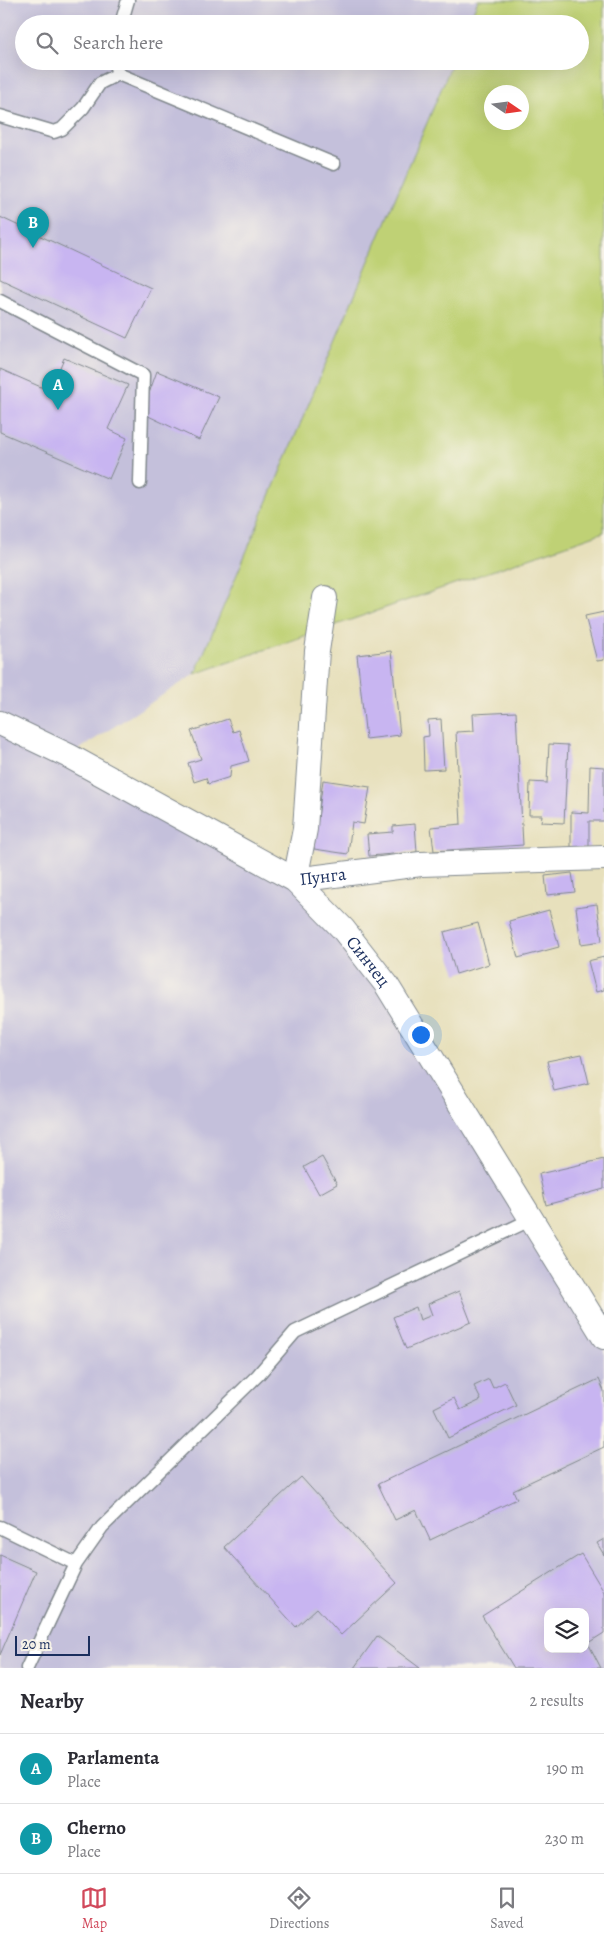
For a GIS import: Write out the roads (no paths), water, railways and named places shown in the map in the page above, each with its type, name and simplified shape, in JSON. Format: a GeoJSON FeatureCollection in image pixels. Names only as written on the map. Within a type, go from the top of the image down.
{"type":"FeatureCollection","features":[{"type":"Feature","properties":{"kind":"street","name":"Пунга"},"geometry":{"type":"LineString","coordinates":[[325,598],[317,651],[305,829],[296,880],[421,864],[604,858]]}},
{"type":"Feature","properties":{"kind":"street","name":"Синчец"},"geometry":{"type":"LineString","coordinates":[[0,723],[69,756],[296,880],[343,929],[386,984],[604,1337]]}},
{"type":"Feature","properties":{"kind":"lane"},"geometry":{"type":"LineString","coordinates":[[124,15],[128,0]]}},
{"type":"Feature","properties":{"kind":"lane"},"geometry":{"type":"LineString","coordinates":[[117,70],[118,74]]}},
{"type":"Feature","properties":{"kind":"lane"},"geometry":{"type":"LineString","coordinates":[[0,116],[45,131],[54,132],[62,129],[83,108],[100,83],[118,74],[334,164]]}},
{"type":"Feature","properties":{"kind":"lane"},"geometry":{"type":"LineString","coordinates":[[0,301],[143,375],[140,483]]}},
{"type":"Feature","properties":{"kind":"lane"},"geometry":{"type":"LineString","coordinates":[[27,1668],[76,1564],[102,1527],[258,1374],[295,1332],[532,1219]]}},
{"type":"Feature","properties":{"kind":"lane"},"geometry":{"type":"LineString","coordinates":[[0,1527],[76,1564]]}},
{"type":"Feature","properties":{"kind":"place","name":"Cherno"},"geometry":{"type":"Point","coordinates":[33,248]}},
{"type":"Feature","properties":{"kind":"place","name":"Parlamenta"},"geometry":{"type":"Point","coordinates":[58,410]}}]}
